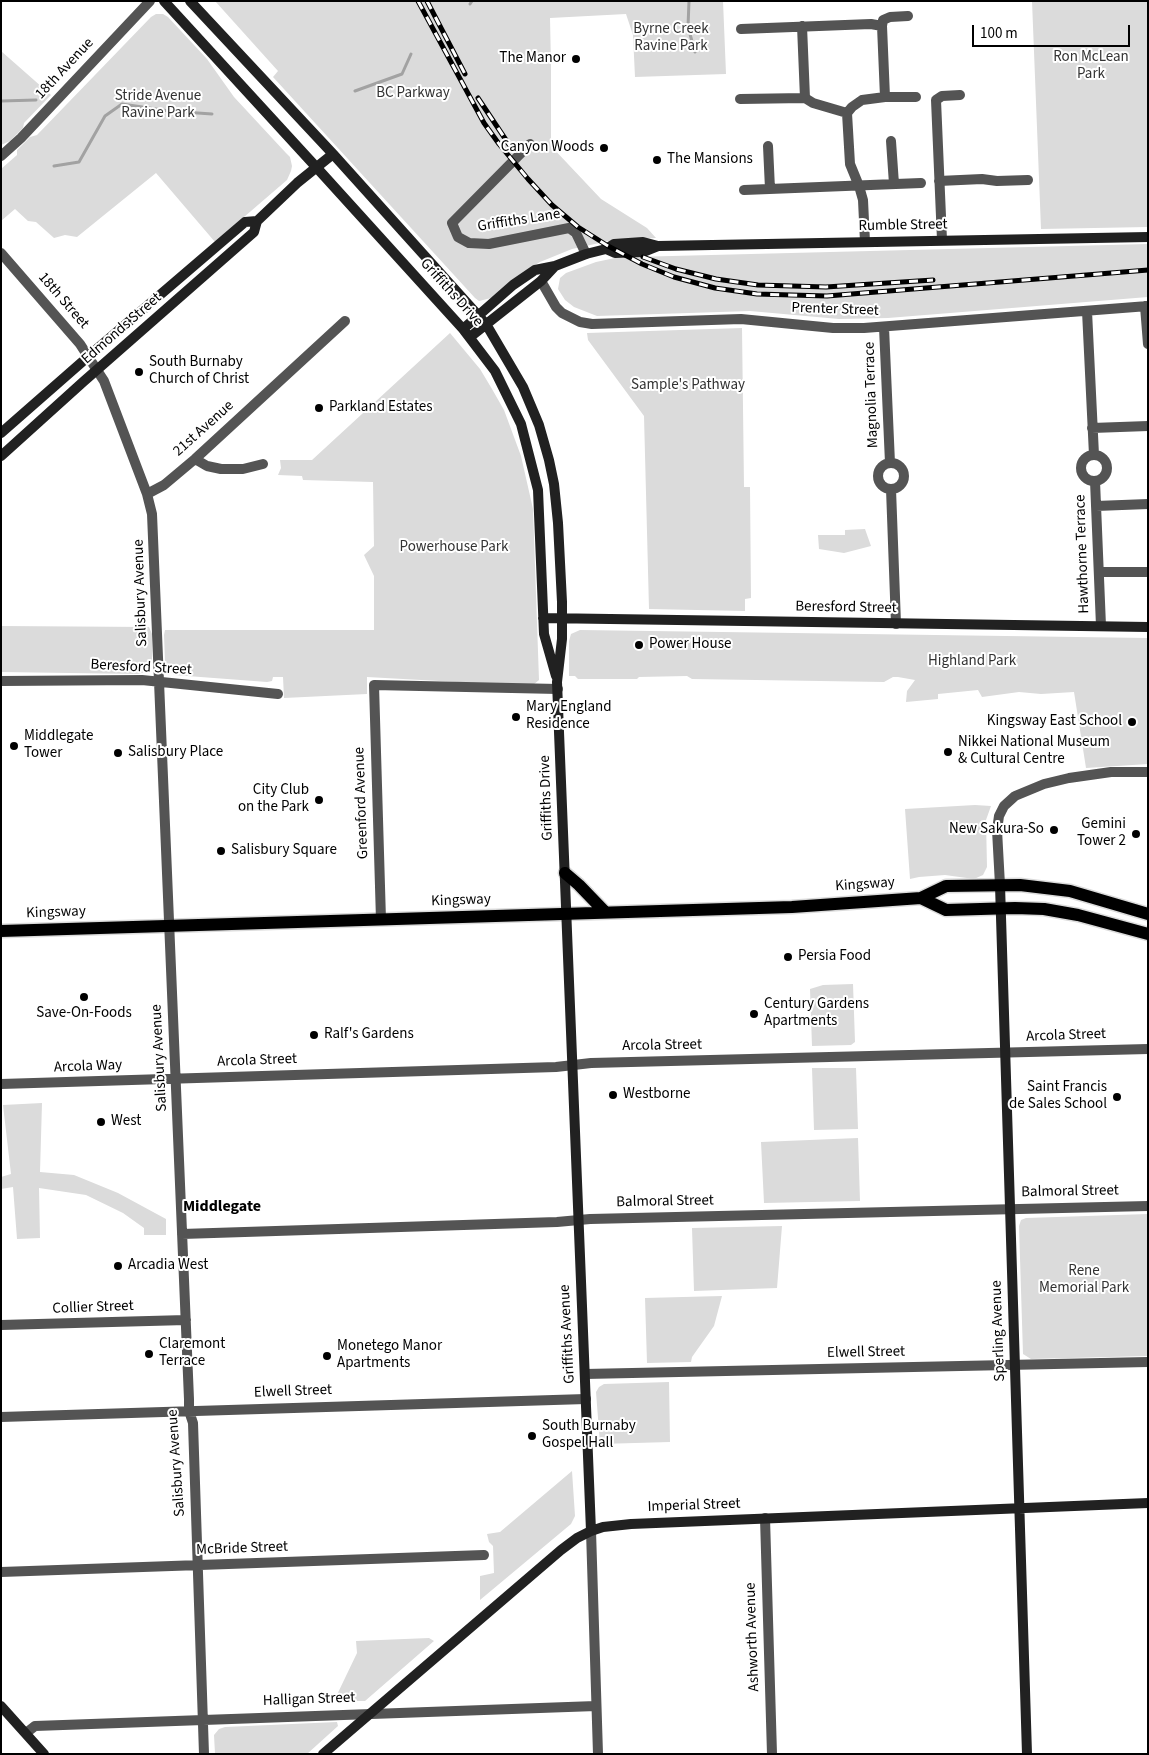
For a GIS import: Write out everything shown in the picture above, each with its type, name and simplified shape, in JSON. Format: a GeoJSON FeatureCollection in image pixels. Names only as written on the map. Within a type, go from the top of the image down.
{"type":"FeatureCollection","features":[{"type":"Feature","properties":{"kind":"main road"},"geometry":{"type":"LineString","coordinates":[[565,873],[605,912]]}},
{"type":"Feature","properties":{"kind":"main road","name":"Kingsway"},"geometry":{"type":"LineString","coordinates":[[1,931],[792,907],[921,898],[946,886],[1000,885],[1046,887],[1070,891],[1148,914]]}},
{"type":"Feature","properties":{"kind":"main road","name":"Kingsway"},"geometry":{"type":"LineString","coordinates":[[921,898],[946,910],[1044,909],[1070,913],[1148,934]]}},
{"type":"Feature","properties":{"kind":"street","name":"18th Avenue"},"geometry":{"type":"LineString","coordinates":[[1,156],[21,138],[150,1]]}},
{"type":"Feature","properties":{"kind":"street","name":"Griffiths Drive"},"geometry":{"type":"LineString","coordinates":[[164,1],[463,329],[495,372],[521,424],[538,490],[544,634],[558,686]]}},
{"type":"Feature","properties":{"kind":"street","name":"Griffiths Drive"},"geometry":{"type":"LineString","coordinates":[[190,1],[333,154],[486,324],[523,387],[539,425],[554,484],[558,523],[562,618],[558,686],[566,914]]}},
{"type":"Feature","properties":{"kind":"street"},"geometry":{"type":"LineString","coordinates":[[885,97],[883,20],[890,17],[908,16]]}},
{"type":"Feature","properties":{"kind":"street"},"geometry":{"type":"LineString","coordinates":[[741,29],[871,24],[882,26]]}},
{"type":"Feature","properties":{"kind":"street"},"geometry":{"type":"LineString","coordinates":[[802,26],[805,98]]}},
{"type":"Feature","properties":{"kind":"street"},"geometry":{"type":"LineString","coordinates":[[942,240],[936,100],[942,96],[960,95]]}},
{"type":"Feature","properties":{"kind":"street"},"geometry":{"type":"LineString","coordinates":[[865,242],[863,200],[850,164],[847,113],[852,106],[862,100],[916,96]]}},
{"type":"Feature","properties":{"kind":"street"},"geometry":{"type":"LineString","coordinates":[[740,99],[805,98],[813,103],[847,113]]}},
{"type":"Feature","properties":{"kind":"street"},"geometry":{"type":"LineString","coordinates":[[891,141],[894,184]]}},
{"type":"Feature","properties":{"kind":"street","name":"Griffiths Lane"},"geometry":{"type":"LineString","coordinates":[[530,144],[452,223],[458,237],[469,243],[489,244],[569,228],[576,233],[586,254]]}},
{"type":"Feature","properties":{"kind":"street"},"geometry":{"type":"LineString","coordinates":[[768,146],[770,189]]}},
{"type":"Feature","properties":{"kind":"street","name":"Edmonds Street"},"geometry":{"type":"LineString","coordinates":[[1,456],[254,232],[256,222],[333,154]]}},
{"type":"Feature","properties":{"kind":"street"},"geometry":{"type":"LineString","coordinates":[[939,181],[982,179],[997,181],[1028,180]]}},
{"type":"Feature","properties":{"kind":"street"},"geometry":{"type":"LineString","coordinates":[[744,190],[921,183]]}},
{"type":"Feature","properties":{"kind":"street","name":"Edmonds Street"},"geometry":{"type":"LineString","coordinates":[[1,433],[245,222],[256,222]]}},
{"type":"Feature","properties":{"kind":"street","name":"Rumble Street"},"geometry":{"type":"LineString","coordinates":[[463,329],[513,285],[535,270],[555,266],[586,254],[606,249],[614,244],[643,242],[658,246],[1148,237]]}},
{"type":"Feature","properties":{"kind":"street","name":"18th Street"},"geometry":{"type":"LineString","coordinates":[[1,253],[80,344],[98,371]]}},
{"type":"Feature","properties":{"kind":"street","name":"Rumble Street"},"geometry":{"type":"LineString","coordinates":[[470,337],[541,281],[555,266]]}},
{"type":"Feature","properties":{"kind":"street","name":"Prenter Street"},"geometry":{"type":"LineString","coordinates":[[541,281],[556,307],[562,313],[580,322],[592,324],[741,319],[833,328],[884,327],[1147,306]]}},
{"type":"Feature","properties":{"kind":"street"},"geometry":{"type":"LineString","coordinates":[[1147,306],[1148,344]]}},
{"type":"Feature","properties":{"kind":"street"},"geometry":{"type":"LineString","coordinates":[[1088,311],[1094,455]]}},
{"type":"Feature","properties":{"kind":"street","name":"21st Avenue"},"geometry":{"type":"LineString","coordinates":[[146,494],[164,486],[345,321]]}},
{"type":"Feature","properties":{"kind":"street","name":"Magnolia Terrace"},"geometry":{"type":"LineString","coordinates":[[884,327],[890,462]]}},
{"type":"Feature","properties":{"kind":"street","name":"Salisbury Avenue"},"geometry":{"type":"LineString","coordinates":[[98,371],[104,381],[150,505],[153,524],[189,1411],[193,1423],[204,1754]]}},
{"type":"Feature","properties":{"kind":"street"},"geometry":{"type":"LineString","coordinates":[[1092,428],[1148,426]]}},
{"type":"Feature","properties":{"kind":"street"},"geometry":{"type":"LineString","coordinates":[[1094,455],[1102,457],[1108,467],[1103,478],[1095,481],[1087,479],[1081,468],[1084,460],[1094,455]]}},
{"type":"Feature","properties":{"kind":"street"},"geometry":{"type":"LineString","coordinates":[[195,459],[207,466],[221,469],[243,469],[263,464]]}},
{"type":"Feature","properties":{"kind":"street"},"geometry":{"type":"LineString","coordinates":[[890,462],[898,464],[904,474],[904,479],[899,486],[890,489],[880,483],[878,475],[883,465],[890,462]]}},
{"type":"Feature","properties":{"kind":"street","name":"Hawthorne Terrace"},"geometry":{"type":"LineString","coordinates":[[1095,481],[1100,626]]}},
{"type":"Feature","properties":{"kind":"street"},"geometry":{"type":"LineString","coordinates":[[890,489],[896,624]]}},
{"type":"Feature","properties":{"kind":"street"},"geometry":{"type":"LineString","coordinates":[[1096,506],[1148,504]]}},
{"type":"Feature","properties":{"kind":"street"},"geometry":{"type":"LineString","coordinates":[[1099,572],[1148,572]]}},
{"type":"Feature","properties":{"kind":"street","name":"Beresford Street"},"geometry":{"type":"LineString","coordinates":[[543,618],[1148,627]]}},
{"type":"Feature","properties":{"kind":"street","name":"Beresford Street"},"geometry":{"type":"LineString","coordinates":[[1,680],[142,680],[278,694]]}},
{"type":"Feature","properties":{"kind":"street","name":"Greenford Avenue"},"geometry":{"type":"LineString","coordinates":[[381,920],[374,685],[558,686]]}},
{"type":"Feature","properties":{"kind":"street"},"geometry":{"type":"LineString","coordinates":[[1000,885],[997,830],[999,816],[1004,806],[1015,796],[1044,784],[1079,777],[1112,772],[1148,772]]}},
{"type":"Feature","properties":{"kind":"street","name":"Sperling Avenue"},"geometry":{"type":"LineString","coordinates":[[1000,885],[1027,1754]]}},
{"type":"Feature","properties":{"kind":"street","name":"Griffiths Avenue"},"geometry":{"type":"LineString","coordinates":[[566,914],[586,1399],[598,1754]]}},
{"type":"Feature","properties":{"kind":"street","name":"Arcola Street"},"geometry":{"type":"LineString","coordinates":[[177,1079],[546,1067],[649,1061],[1148,1049]]}},
{"type":"Feature","properties":{"kind":"street","name":"Arcola Way"},"geometry":{"type":"LineString","coordinates":[[1,1084],[177,1079]]}},
{"type":"Feature","properties":{"kind":"street","name":"Balmoral Street"},"geometry":{"type":"LineString","coordinates":[[182,1234],[578,1220],[1148,1206]]}},
{"type":"Feature","properties":{"kind":"street","name":"Collier Street"},"geometry":{"type":"LineString","coordinates":[[1,1326],[186,1320]]}},
{"type":"Feature","properties":{"kind":"street","name":"Elwell Street"},"geometry":{"type":"LineString","coordinates":[[585,1374],[1148,1362]]}},
{"type":"Feature","properties":{"kind":"street","name":"Elwell Street"},"geometry":{"type":"LineString","coordinates":[[1,1417],[586,1399]]}},
{"type":"Feature","properties":{"kind":"street","name":"Imperial Street"},"geometry":{"type":"LineString","coordinates":[[323,1754],[561,1550],[577,1538],[602,1527],[764,1518],[1148,1503]]}},
{"type":"Feature","properties":{"kind":"street","name":"Ashworth Avenue"},"geometry":{"type":"LineString","coordinates":[[764,1518],[772,1754]]}},
{"type":"Feature","properties":{"kind":"street","name":"McBride Street"},"geometry":{"type":"LineString","coordinates":[[1,1572],[484,1556]]}},
{"type":"Feature","properties":{"kind":"street"},"geometry":{"type":"LineString","coordinates":[[1,1706],[44,1754]]}},
{"type":"Feature","properties":{"kind":"street","name":"Halligan Street"},"geometry":{"type":"LineString","coordinates":[[26,1733],[35,1726],[596,1706]]}},
{"type":"Feature","properties":{"kind":"green space","name":"BC Parkway"},"geometry":{"type":"Polygon","coordinates":[[[215,1],[723,1],[726,74],[635,77],[633,35],[626,14],[550,18],[551,146],[601,199],[647,228],[656,238],[613,240],[572,249],[540,262],[491,298],[479,301],[273,77],[278,71],[215,1]]]}},
{"type":"Feature","properties":{"kind":"green space","name":"Ron McLean Park"},"geometry":{"type":"Polygon","coordinates":[[[1032,1],[1148,1],[1148,227],[1041,229],[1032,1]]]}},
{"type":"Feature","properties":{"kind":"green space","name":"Stride Avenue Ravine Park"},"geometry":{"type":"Polygon","coordinates":[[[156,14],[163,14],[168,17],[207,59],[234,97],[290,157],[292,166],[287,180],[215,242],[156,173],[77,237],[65,235],[54,238],[36,222],[28,221],[15,209],[1,221],[1,169],[17,155],[17,150],[30,137],[37,135],[156,14]]]}},
{"type":"Feature","properties":{"kind":"green space"},"geometry":{"type":"Polygon","coordinates":[[[1,51],[51,95],[24,123],[23,128],[10,141],[1,145],[1,51]]]}},
{"type":"Feature","properties":{"kind":"green space"},"geometry":{"type":"Polygon","coordinates":[[[1148,244],[1148,297],[888,318],[839,319],[750,311],[597,316],[574,307],[565,300],[558,289],[560,278],[566,273],[596,262],[615,258],[1148,244]]]}},
{"type":"Feature","properties":{"kind":"green space","name":"Sample's Pathway"},"geometry":{"type":"Polygon","coordinates":[[[742,328],[744,487],[750,487],[751,598],[745,599],[745,611],[649,609],[644,416],[588,340],[587,333],[742,328]]]}},
{"type":"Feature","properties":{"kind":"green space","name":"Powerhouse Park"},"geometry":{"type":"Polygon","coordinates":[[[450,333],[480,369],[492,389],[504,410],[521,456],[533,509],[539,680],[529,686],[367,677],[367,694],[284,698],[283,677],[273,677],[272,681],[267,682],[174,675],[168,669],[165,662],[165,630],[374,630],[374,576],[364,555],[374,546],[373,482],[303,480],[302,476],[278,475],[281,468],[280,460],[312,460],[450,333]]]}},
{"type":"Feature","properties":{"kind":"green space"},"geometry":{"type":"Polygon","coordinates":[[[865,529],[871,546],[844,553],[819,549],[818,535],[845,535],[845,530],[865,529]]]}},
{"type":"Feature","properties":{"kind":"green space"},"geometry":{"type":"Polygon","coordinates":[[[1,626],[149,627],[152,634],[152,664],[145,672],[138,674],[1,672],[1,626]]]}},
{"type":"Feature","properties":{"kind":"green space","name":"Highland Park"},"geometry":{"type":"Polygon","coordinates":[[[580,630],[1148,638],[1148,764],[1086,768],[1074,692],[1041,694],[1019,692],[982,697],[978,690],[938,694],[938,699],[906,702],[907,691],[915,680],[898,677],[893,677],[884,682],[692,679],[687,676],[639,677],[637,679],[578,679],[575,676],[569,676],[569,641],[571,634],[580,630]]]}},
{"type":"Feature","properties":{"kind":"green space"},"geometry":{"type":"Polygon","coordinates":[[[975,805],[991,806],[986,820],[987,867],[983,875],[974,879],[945,875],[910,879],[905,809],[975,805]]]}},
{"type":"Feature","properties":{"kind":"green space"},"geometry":{"type":"Polygon","coordinates":[[[853,984],[855,1042],[851,1045],[812,1046],[810,989],[823,985],[853,984]]]}},
{"type":"Feature","properties":{"kind":"green space"},"geometry":{"type":"Polygon","coordinates":[[[812,1068],[856,1068],[858,1129],[814,1130],[812,1068]]]}},
{"type":"Feature","properties":{"kind":"green space"},"geometry":{"type":"Polygon","coordinates":[[[42,1103],[40,1172],[74,1175],[118,1193],[166,1219],[166,1235],[144,1235],[144,1228],[123,1213],[86,1195],[39,1188],[40,1238],[17,1239],[13,1187],[1,1189],[1,1177],[11,1174],[3,1105],[42,1103]]]}},
{"type":"Feature","properties":{"kind":"green space"},"geometry":{"type":"Polygon","coordinates":[[[858,1138],[860,1201],[764,1203],[761,1142],[858,1138]]]}},
{"type":"Feature","properties":{"kind":"green space","name":"Rene Memorial Park"},"geometry":{"type":"Polygon","coordinates":[[[1148,1214],[1148,1356],[1031,1359],[1023,1354],[1019,1226],[1021,1220],[1026,1218],[1148,1214]]]}},
{"type":"Feature","properties":{"kind":"green space"},"geometry":{"type":"Polygon","coordinates":[[[782,1226],[777,1288],[694,1291],[692,1228],[782,1226]]]}},
{"type":"Feature","properties":{"kind":"green space"},"geometry":{"type":"Polygon","coordinates":[[[722,1296],[714,1326],[692,1357],[691,1362],[647,1363],[645,1298],[722,1296]]]}},
{"type":"Feature","properties":{"kind":"green space"},"geometry":{"type":"Polygon","coordinates":[[[669,1382],[670,1442],[600,1444],[596,1392],[599,1387],[604,1384],[669,1382]]]}},
{"type":"Feature","properties":{"kind":"green space"},"geometry":{"type":"Polygon","coordinates":[[[572,1471],[575,1516],[571,1524],[480,1600],[480,1576],[494,1573],[493,1546],[489,1542],[487,1534],[500,1532],[572,1471]]]}},
{"type":"Feature","properties":{"kind":"green space"},"geometry":{"type":"Polygon","coordinates":[[[429,1638],[434,1641],[365,1701],[334,1701],[357,1653],[356,1641],[429,1638]]]}},
{"type":"Feature","properties":{"kind":"green space"},"geometry":{"type":"Polygon","coordinates":[[[337,1722],[338,1726],[307,1754],[215,1754],[214,1735],[219,1729],[225,1727],[337,1722]]]}},
{"type":"Feature","properties":{"kind":"waterway"},"geometry":{"type":"LineString","coordinates":[[689,1],[688,27],[695,52]]}},
{"type":"Feature","properties":{"kind":"waterway"},"geometry":{"type":"LineString","coordinates":[[355,91],[402,74],[411,54]]}},
{"type":"Feature","properties":{"kind":"waterway"},"geometry":{"type":"LineString","coordinates":[[1,101],[36,100]]}},
{"type":"Feature","properties":{"kind":"waterway"},"geometry":{"type":"LineString","coordinates":[[54,166],[79,162],[105,116],[122,104],[169,111],[212,114]]}},
{"type":"Feature","properties":{"kind":"railway"},"geometry":{"type":"LineString","coordinates":[[418,1],[484,123],[528,179],[552,205],[578,227],[608,246],[642,264],[674,277],[715,288],[757,294],[827,296],[1148,270]]}},
{"type":"Feature","properties":{"kind":"railway"},"geometry":{"type":"LineString","coordinates":[[427,1],[465,74]]}},
{"type":"Feature","properties":{"kind":"railway"},"geometry":{"type":"LineString","coordinates":[[478,98],[510,146]]}},
{"type":"Feature","properties":{"kind":"railway"},"geometry":{"type":"LineString","coordinates":[[643,257],[676,269],[716,279],[758,285],[826,287],[933,280]]}},
{"type":"Feature","properties":{"kind":"place","name":"The Manor"},"geometry":{"type":"Point","coordinates":[576,59]}},
{"type":"Feature","properties":{"kind":"place","name":"Canyon Woods"},"geometry":{"type":"Point","coordinates":[604,148]}},
{"type":"Feature","properties":{"kind":"place","name":"The Mansions"},"geometry":{"type":"Point","coordinates":[657,160]}},
{"type":"Feature","properties":{"kind":"place","name":"South Burnaby Church of Christ"},"geometry":{"type":"Point","coordinates":[139,372]}},
{"type":"Feature","properties":{"kind":"place","name":"Parkland Estates"},"geometry":{"type":"Point","coordinates":[319,408]}},
{"type":"Feature","properties":{"kind":"place","name":"Power House"},"geometry":{"type":"Point","coordinates":[639,645]}},
{"type":"Feature","properties":{"kind":"place","name":"Mary England Residence"},"geometry":{"type":"Point","coordinates":[516,717]}},
{"type":"Feature","properties":{"kind":"place","name":"Kingsway East School"},"geometry":{"type":"Point","coordinates":[1132,722]}},
{"type":"Feature","properties":{"kind":"place","name":"Middlegate Tower"},"geometry":{"type":"Point","coordinates":[14,746]}},
{"type":"Feature","properties":{"kind":"place","name":"Nikkei National Museum & Cultural Centre"},"geometry":{"type":"Point","coordinates":[948,752]}},
{"type":"Feature","properties":{"kind":"place","name":"Salisbury Place"},"geometry":{"type":"Point","coordinates":[118,753]}},
{"type":"Feature","properties":{"kind":"place","name":"City Club on the Park"},"geometry":{"type":"Point","coordinates":[319,800]}},
{"type":"Feature","properties":{"kind":"place","name":"New Sakura-So"},"geometry":{"type":"Point","coordinates":[1054,830]}},
{"type":"Feature","properties":{"kind":"place","name":"Gemini Tower 2"},"geometry":{"type":"Point","coordinates":[1136,834]}},
{"type":"Feature","properties":{"kind":"place","name":"Salisbury Square"},"geometry":{"type":"Point","coordinates":[221,851]}},
{"type":"Feature","properties":{"kind":"place","name":"Persia Food"},"geometry":{"type":"Point","coordinates":[788,957]}},
{"type":"Feature","properties":{"kind":"place","name":"Save-On-Foods"},"geometry":{"type":"Point","coordinates":[84,997]}},
{"type":"Feature","properties":{"kind":"place","name":"Century Gardens Apartments"},"geometry":{"type":"Point","coordinates":[754,1014]}},
{"type":"Feature","properties":{"kind":"place","name":"Ralf's Gardens"},"geometry":{"type":"Point","coordinates":[314,1035]}},
{"type":"Feature","properties":{"kind":"place","name":"Westborne"},"geometry":{"type":"Point","coordinates":[613,1095]}},
{"type":"Feature","properties":{"kind":"place","name":"Saint Francis de Sales School"},"geometry":{"type":"Point","coordinates":[1117,1097]}},
{"type":"Feature","properties":{"kind":"place","name":"West"},"geometry":{"type":"Point","coordinates":[101,1122]}},
{"type":"Feature","properties":{"kind":"place","name":"Arcadia West"},"geometry":{"type":"Point","coordinates":[118,1266]}},
{"type":"Feature","properties":{"kind":"place","name":"Claremont Terrace"},"geometry":{"type":"Point","coordinates":[149,1354]}},
{"type":"Feature","properties":{"kind":"place","name":"Monetego Manor Apartments"},"geometry":{"type":"Point","coordinates":[327,1356]}},
{"type":"Feature","properties":{"kind":"place","name":"South Burnaby Gospel Hall"},"geometry":{"type":"Point","coordinates":[532,1436]}},
{"type":"Feature","properties":{"kind":"district","name":"Middlegate"},"geometry":{"type":"Point","coordinates":[222,1207]}},
{"type":"Feature","properties":{"kind":"park label","name":"Byrne Creek Ravine Park"},"geometry":{"type":"Point","coordinates":[671,38]}}]}
